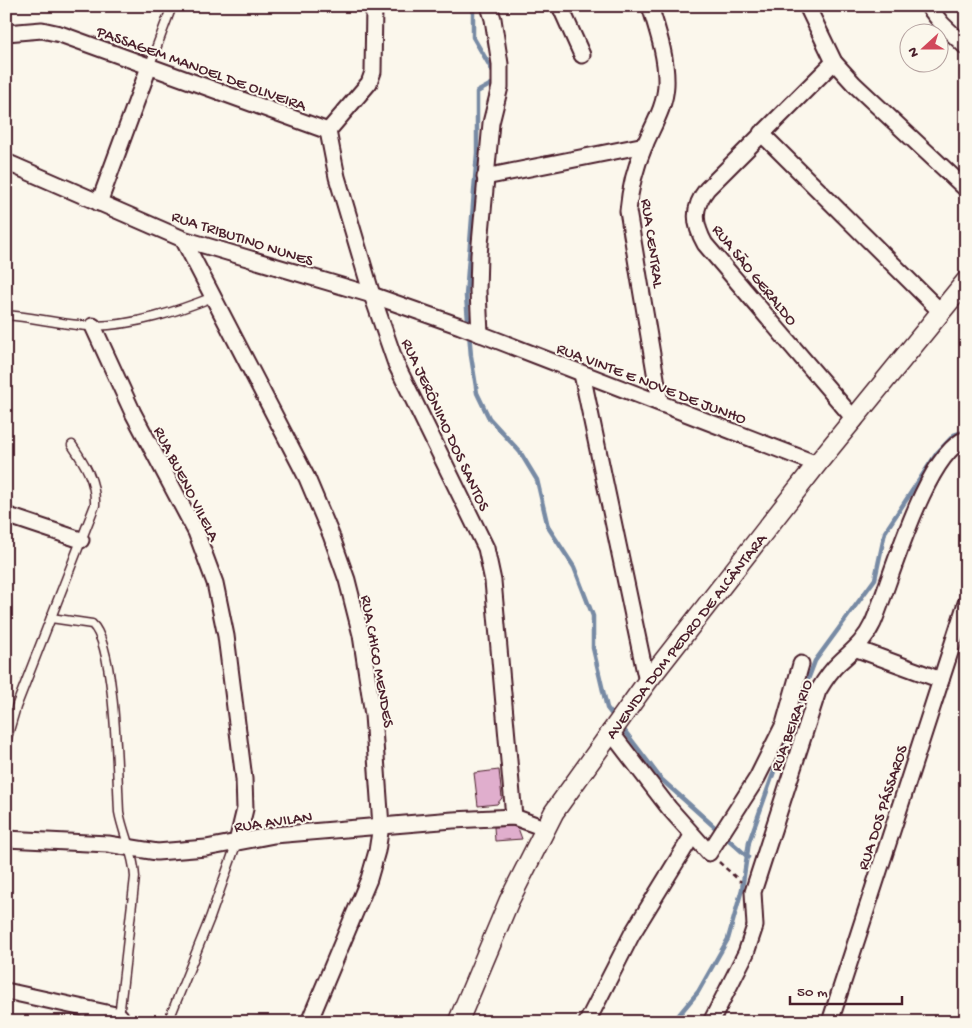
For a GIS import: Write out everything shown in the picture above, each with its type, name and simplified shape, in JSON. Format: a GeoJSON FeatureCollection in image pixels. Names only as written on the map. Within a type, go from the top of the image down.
{"type":"FeatureCollection","features":[{"type":"Feature","properties":{"kind":"street"},"geometry":{"type":"LineString","coordinates":[[328,131],[369,82],[373,72],[374,6]]}},
{"type":"Feature","properties":{"kind":"street"},"geometry":{"type":"LineString","coordinates":[[478,333],[478,292],[485,177],[491,123],[500,87],[499,54],[489,6]]}},
{"type":"Feature","properties":{"kind":"street"},"geometry":{"type":"LineString","coordinates":[[560,6],[582,55]]}},
{"type":"Feature","properties":{"kind":"street","name":"RUA CENTRAL"},"geometry":{"type":"LineString","coordinates":[[650,6],[665,64],[666,87],[660,113],[645,145],[630,187],[628,210],[660,402]]}},
{"type":"Feature","properties":{"kind":"street"},"geometry":{"type":"LineString","coordinates":[[807,6],[834,62],[854,84],[966,189]]}},
{"type":"Feature","properties":{"kind":"street"},"geometry":{"type":"LineString","coordinates":[[931,8],[966,46]]}},
{"type":"Feature","properties":{"kind":"street","name":"PASSAGEM MANOEL DE OLIVEIRA"},"geometry":{"type":"LineString","coordinates":[[6,33],[42,30],[60,34],[328,131]]}},
{"type":"Feature","properties":{"kind":"street","name":"RUA SÃO GERALDO"},"geometry":{"type":"LineString","coordinates":[[834,62],[698,200],[695,215],[698,230],[705,244],[854,420]]}},
{"type":"Feature","properties":{"kind":"street"},"geometry":{"type":"LineString","coordinates":[[99,203],[149,67]]}},
{"type":"Feature","properties":{"kind":"street","name":"RUA JERÔNIMO DOS SANTOS"},"geometry":{"type":"LineString","coordinates":[[328,131],[337,177],[372,296],[396,364],[486,548],[494,581],[514,817]]}},
{"type":"Feature","properties":{"kind":"street"},"geometry":{"type":"LineString","coordinates":[[762,133],[940,311]]}},
{"type":"Feature","properties":{"kind":"street"},"geometry":{"type":"LineString","coordinates":[[485,177],[645,145]]}},
{"type":"Feature","properties":{"kind":"street","name":"RUA TRIBUTINO NUNES"},"geometry":{"type":"LineString","coordinates":[[6,162],[184,240],[372,296],[478,333]]}},
{"type":"Feature","properties":{"kind":"street","name":"RUA CHICO MENDES"},"geometry":{"type":"LineString","coordinates":[[184,240],[307,478],[347,580],[360,635],[373,715],[381,826],[368,879],[308,1022]]}},
{"type":"Feature","properties":{"kind":"street","name":"AVENIDA DOM PEDRO DE ALCÂNTARA"},"geometry":{"type":"LineString","coordinates":[[458,1022],[509,901],[544,828],[631,702],[817,464],[966,281]]}},
{"type":"Feature","properties":{"kind":"street","name":"RUA BUENO VILELA"},"geometry":{"type":"LineString","coordinates":[[93,326],[133,413],[196,532],[215,583],[226,636],[244,779],[245,809],[237,842]]}},
{"type":"Feature","properties":{"kind":"street","name":"RUA VINTE E NOVE DE JUNHO"},"geometry":{"type":"LineString","coordinates":[[478,333],[817,464]]}},
{"type":"Feature","properties":{"kind":"street"},"geometry":{"type":"LineString","coordinates":[[582,374],[647,682]]}},
{"type":"Feature","properties":{"kind":"street","name":"RUA BEIRA RIO"},"geometry":{"type":"LineString","coordinates":[[711,1022],[746,953],[755,926],[753,892],[818,690],[838,664],[857,649],[872,624],[904,534],[938,467],[949,450],[966,439]]}},
{"type":"Feature","properties":{"kind":"street"},"geometry":{"type":"LineString","coordinates":[[6,515],[81,540]]}},
{"type":"Feature","properties":{"kind":"street","name":"RUA DOS PÁSSAROS"},"geometry":{"type":"LineString","coordinates":[[830,1022],[966,603]]}},
{"type":"Feature","properties":{"kind":"street"},"geometry":{"type":"LineString","coordinates":[[857,649],[941,680]]}},
{"type":"Feature","properties":{"kind":"street"},"geometry":{"type":"LineString","coordinates":[[613,728],[692,836],[713,852],[732,816],[757,778],[784,724],[801,664]]}},
{"type":"Feature","properties":{"kind":"street","name":"RUA AVILAN"},"geometry":{"type":"LineString","coordinates":[[6,839],[129,847],[157,852],[206,848],[274,835],[514,817],[544,828]]}},
{"type":"Feature","properties":{"kind":"street"},"geometry":{"type":"LineString","coordinates":[[587,1022],[632,934],[692,836]]}},
{"type":"Feature","properties":{"kind":"street"},"geometry":{"type":"LineString","coordinates":[[6,991],[119,1019]]}},
{"type":"Feature","properties":{"kind":"lane"},"geometry":{"type":"LineString","coordinates":[[149,67],[172,6]]}},
{"type":"Feature","properties":{"kind":"lane"},"geometry":{"type":"LineString","coordinates":[[6,315],[93,326],[133,322],[171,313],[213,297]]}},
{"type":"Feature","properties":{"kind":"lane"},"geometry":{"type":"LineString","coordinates":[[6,740],[16,707],[95,505],[95,494],[87,468],[72,445]]}},
{"type":"Feature","properties":{"kind":"lane"},"geometry":{"type":"LineString","coordinates":[[51,618],[92,624],[99,634],[108,666],[119,812],[134,864],[135,877],[119,1019]]}},
{"type":"Feature","properties":{"kind":"lane"},"geometry":{"type":"LineString","coordinates":[[168,1022],[207,926],[237,842]]}},
{"type":"Feature","properties":{"kind":"path"},"geometry":{"type":"LineString","coordinates":[[713,852],[745,886]]}},
{"type":"Feature","properties":{"kind":"building"},"geometry":{"type":"Polygon","coordinates":[[[499,770],[502,798],[497,804],[478,806],[474,773],[499,770]]]}},
{"type":"Feature","properties":{"kind":"building"},"geometry":{"type":"Polygon","coordinates":[[[513,826],[518,828],[522,839],[495,841],[494,827],[513,826]]]}},
{"type":"Feature","properties":{"kind":"waterway"},"geometry":{"type":"LineString","coordinates":[[473,6],[473,37],[494,73]]}},
{"type":"Feature","properties":{"kind":"waterway"},"geometry":{"type":"LineString","coordinates":[[497,81],[477,92],[477,153],[466,296],[471,356],[477,393],[489,418],[520,452],[537,480],[548,527],[574,567],[593,616],[593,648],[607,708],[614,717]]}},
{"type":"Feature","properties":{"kind":"waterway"},"geometry":{"type":"LineString","coordinates":[[793,719],[815,661],[875,579],[885,532],[937,453],[954,435],[966,431]]}},
{"type":"Feature","properties":{"kind":"waterway"},"geometry":{"type":"LineString","coordinates":[[621,726],[661,779],[748,857]]}},
{"type":"Feature","properties":{"kind":"waterway"},"geometry":{"type":"LineString","coordinates":[[673,1022],[698,992],[728,939],[742,889],[749,842],[789,729]]}}]}
